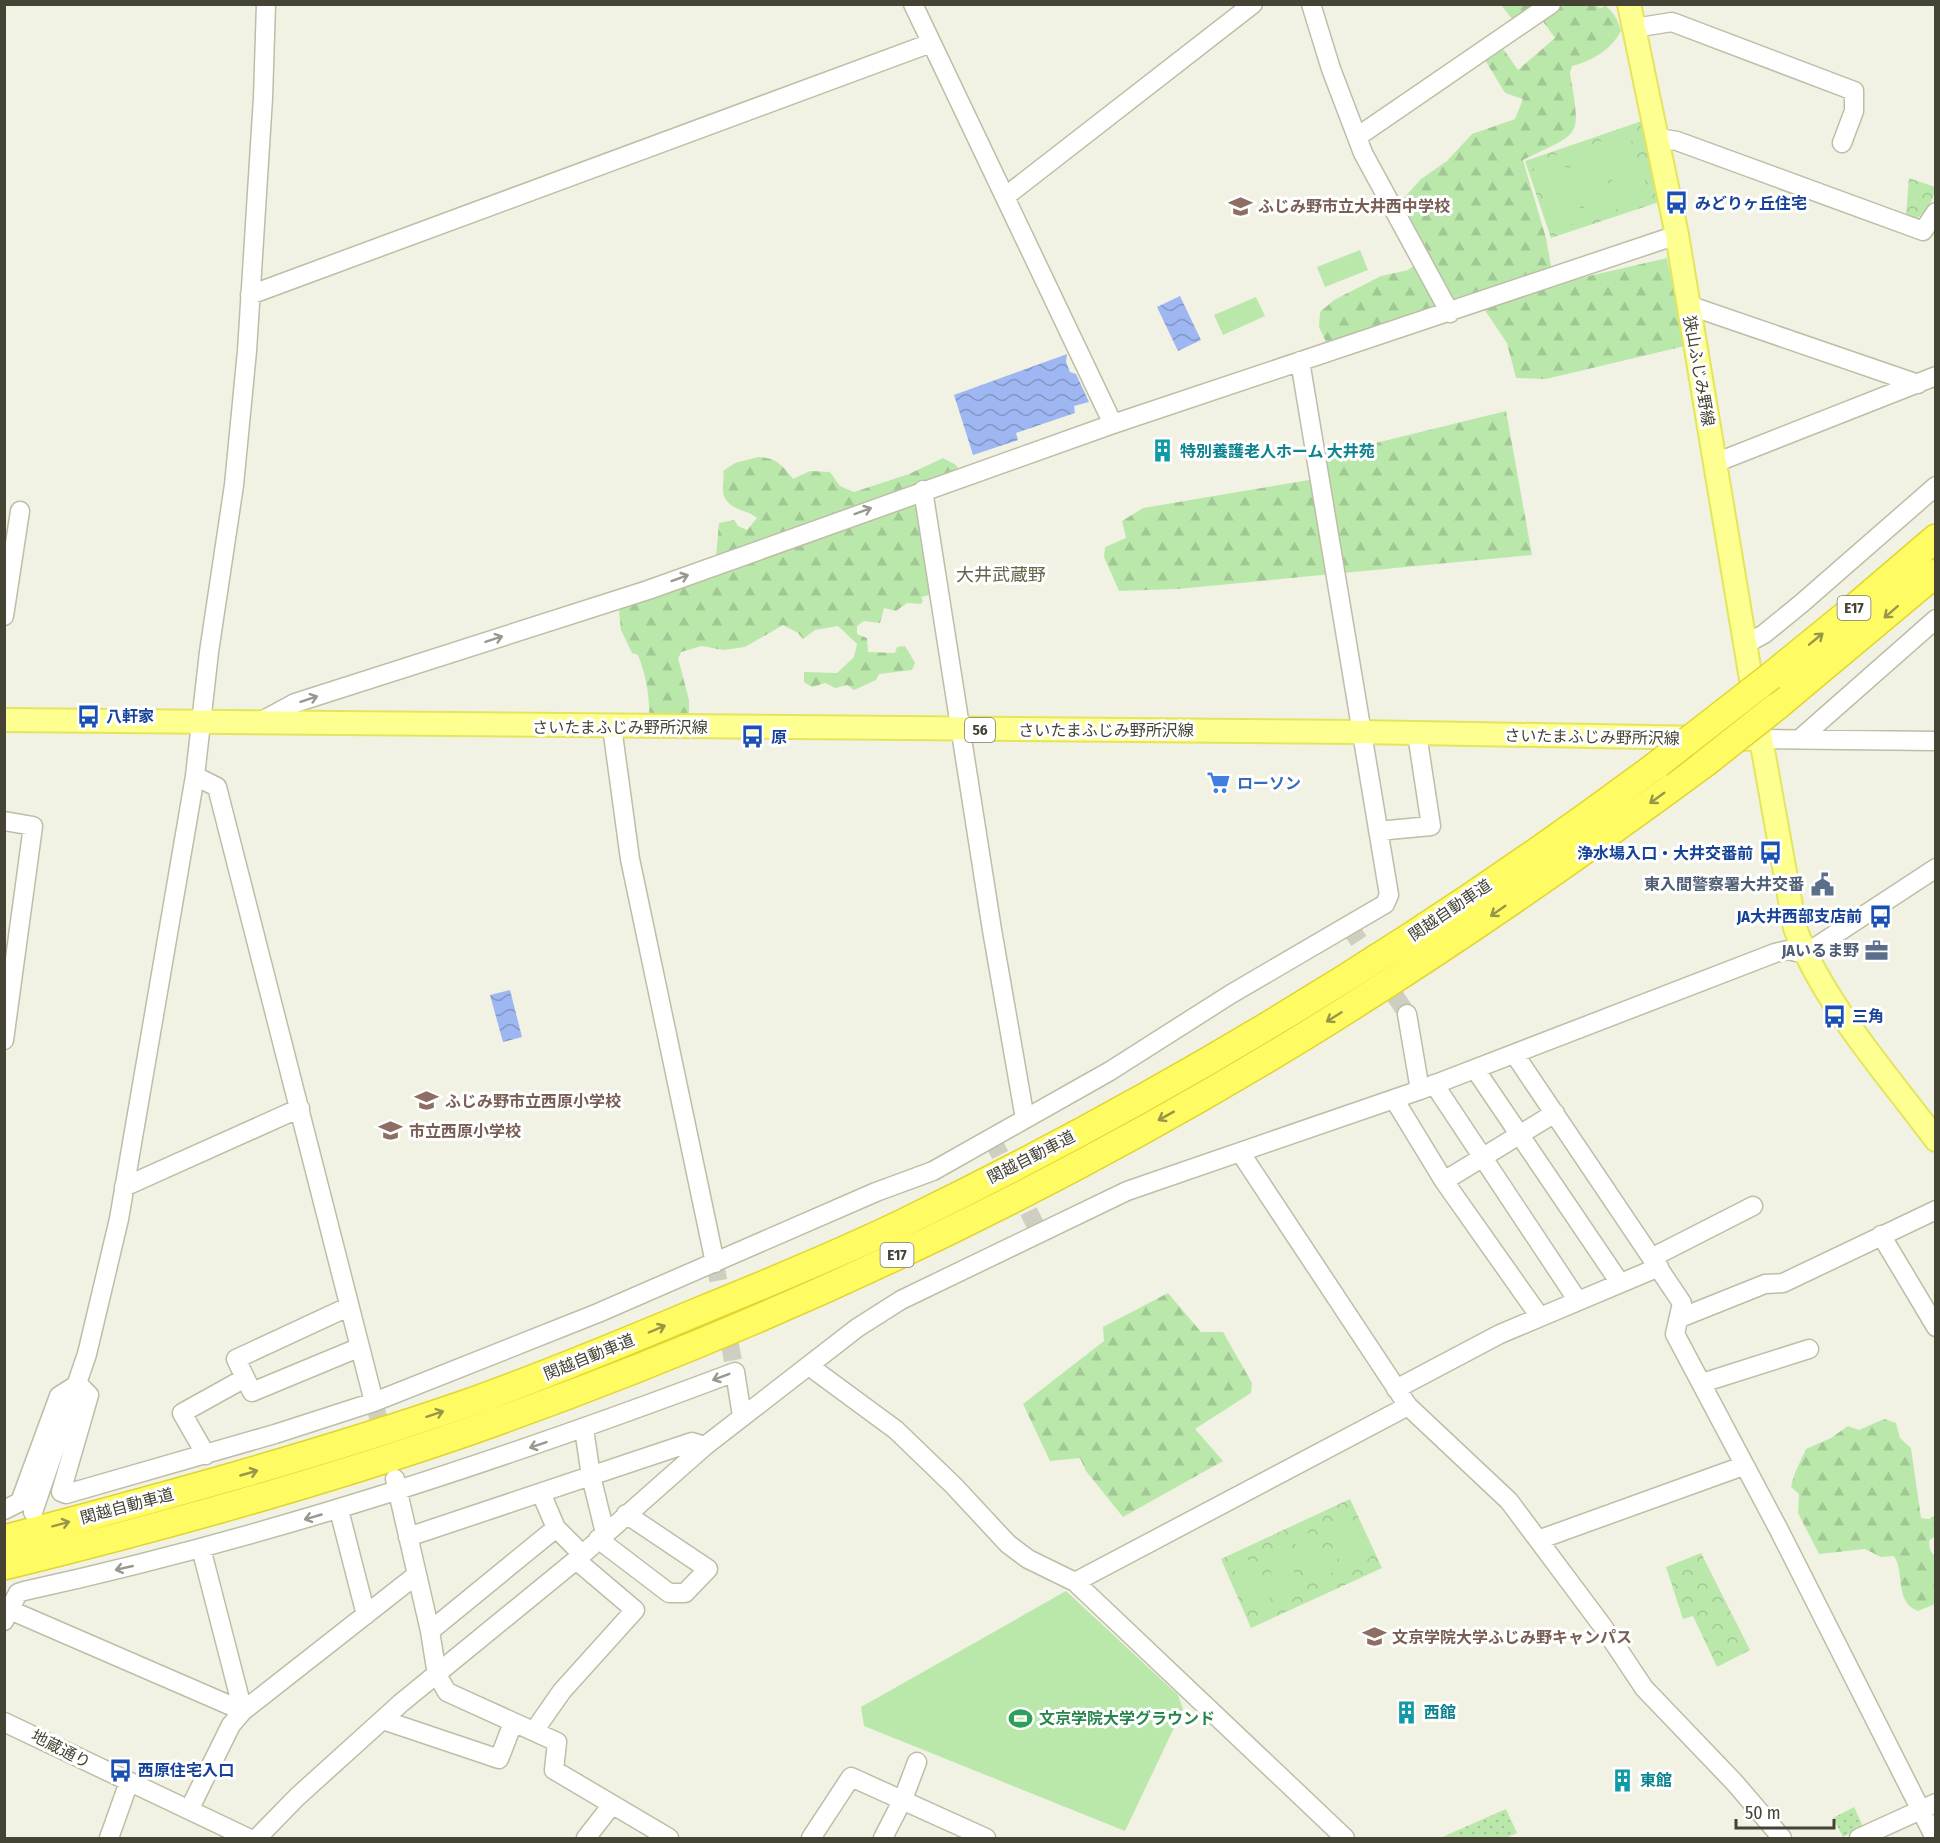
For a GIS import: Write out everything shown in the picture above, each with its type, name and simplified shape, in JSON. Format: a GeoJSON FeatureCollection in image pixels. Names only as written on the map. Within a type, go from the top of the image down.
{"type":"FeatureCollection","features":[{"type":"Feature","properties":{"kind":"highway","name":"関越自動車道"},"geometry":{"type":"LineString","coordinates":[[4,1539],[280,1464],[466,1404],[633,1339],[900,1224],[1159,1089],[1285,1016],[1516,866],[1658,764],[1771,676],[1935,538]]}},
{"type":"Feature","properties":{"kind":"highway","name":"関越自動車道"},"geometry":{"type":"LineString","coordinates":[[4,1566],[289,1491],[473,1430],[656,1360],[910,1248],[1066,1170],[1300,1039],[1491,916],[1704,764],[1776,707],[1935,573]]}},
{"type":"Feature","properties":{"kind":"main road","name":"狭山ふじみ野線"},"geometry":{"type":"LineString","coordinates":[[1629,4],[1677,235],[1761,739]]}},
{"type":"Feature","properties":{"kind":"main road","name":"さいたまふじみ野所沢線"},"geometry":{"type":"LineString","coordinates":[[4,720],[200,724],[1360,732],[1761,739]]}},
{"type":"Feature","properties":{"kind":"main road"},"geometry":{"type":"LineString","coordinates":[[1761,739],[1789,901],[1805,954],[1822,986],[1935,1140]]}},
{"type":"Feature","properties":{"kind":"street"},"geometry":{"type":"LineString","coordinates":[[33,1512],[78,1384],[124,1187],[195,776],[200,724],[234,485],[250,295],[263,98],[266,4]]}},
{"type":"Feature","properties":{"kind":"street"},"geometry":{"type":"LineString","coordinates":[[914,4],[1113,424]]}},
{"type":"Feature","properties":{"kind":"street"},"geometry":{"type":"LineString","coordinates":[[1006,196],[1253,4]]}},
{"type":"Feature","properties":{"kind":"street"},"geometry":{"type":"LineString","coordinates":[[1311,4],[1331,69],[1363,153],[1450,313]]}},
{"type":"Feature","properties":{"kind":"street"},"geometry":{"type":"LineString","coordinates":[[1357,137],[1551,4]]}},
{"type":"Feature","properties":{"kind":"street"},"geometry":{"type":"LineString","coordinates":[[1634,28],[1672,22],[1854,91],[1854,111],[1842,143]]}},
{"type":"Feature","properties":{"kind":"street"},"geometry":{"type":"LineString","coordinates":[[250,295],[931,43]]}},
{"type":"Feature","properties":{"kind":"street"},"geometry":{"type":"LineString","coordinates":[[1658,138],[1677,141],[1923,231],[1935,212]]}},
{"type":"Feature","properties":{"kind":"street"},"geometry":{"type":"LineString","coordinates":[[256,724],[295,703],[648,590],[1113,424],[1450,313],[1677,235]]}},
{"type":"Feature","properties":{"kind":"street"},"geometry":{"type":"LineString","coordinates":[[1688,305],[1918,384]]}},
{"type":"Feature","properties":{"kind":"street"},"geometry":{"type":"LineString","coordinates":[[78,1384],[89,1395],[61,1492],[66,1494],[206,1455],[374,1402],[715,1263],[876,1192],[933,1171],[1110,1071],[1231,994],[1384,904],[1389,895],[1360,732],[1300,361]]}},
{"type":"Feature","properties":{"kind":"street"},"geometry":{"type":"LineString","coordinates":[[1715,463],[1935,376]]}},
{"type":"Feature","properties":{"kind":"street"},"geometry":{"type":"LineString","coordinates":[[1746,644],[1764,634],[1802,603],[1935,486]]}},
{"type":"Feature","properties":{"kind":"street"},"geometry":{"type":"LineString","coordinates":[[923,490],[959,729],[1025,1119]]}},
{"type":"Feature","properties":{"kind":"street"},"geometry":{"type":"LineString","coordinates":[[4,616],[20,511]]}},
{"type":"Feature","properties":{"kind":"street"},"geometry":{"type":"LineString","coordinates":[[1802,737],[1935,619]]}},
{"type":"Feature","properties":{"kind":"street"},"geometry":{"type":"LineString","coordinates":[[612,727],[630,859],[715,1263]]}},
{"type":"Feature","properties":{"kind":"street"},"geometry":{"type":"LineString","coordinates":[[1378,831],[1431,826],[1417,734]]}},
{"type":"Feature","properties":{"kind":"street"},"geometry":{"type":"LineString","coordinates":[[1761,739],[1802,737],[1935,741]]}},
{"type":"Feature","properties":{"kind":"street"},"geometry":{"type":"LineString","coordinates":[[195,776],[217,787],[300,1108],[358,1348],[374,1402]]}},
{"type":"Feature","properties":{"kind":"street"},"geometry":{"type":"LineString","coordinates":[[4,821],[33,826],[4,1040]]}},
{"type":"Feature","properties":{"kind":"street"},"geometry":{"type":"LineString","coordinates":[[257,1839],[297,1797],[383,1720],[579,1557],[705,1446],[857,1328],[901,1300],[1127,1191],[1427,1087],[1775,953],[1788,950],[1805,954],[1935,868]]}},
{"type":"Feature","properties":{"kind":"street"},"geometry":{"type":"LineString","coordinates":[[1407,1014],[1427,1087],[1482,1159],[1578,1300]]}},
{"type":"Feature","properties":{"kind":"street"},"geometry":{"type":"LineString","coordinates":[[1515,1054],[1682,1303],[1676,1335],[1743,1466],[1928,1807],[1935,1839]]}},
{"type":"Feature","properties":{"kind":"street"},"geometry":{"type":"LineString","coordinates":[[1475,1069],[1620,1283]]}},
{"type":"Feature","properties":{"kind":"street"},"geometry":{"type":"LineString","coordinates":[[1394,1099],[1444,1181],[1540,1317]]}},
{"type":"Feature","properties":{"kind":"street"},"geometry":{"type":"LineString","coordinates":[[124,1187],[300,1108]]}},
{"type":"Feature","properties":{"kind":"street"},"geometry":{"type":"LineString","coordinates":[[1444,1181],[1555,1113]]}},
{"type":"Feature","properties":{"kind":"street"},"geometry":{"type":"LineString","coordinates":[[1240,1152],[1408,1406],[1509,1501],[1604,1628],[1644,1688],[1734,1782],[1782,1839]]}},
{"type":"Feature","properties":{"kind":"street"},"geometry":{"type":"LineString","coordinates":[[1396,1389],[1500,1334],[1620,1283],[1753,1206]]}},
{"type":"Feature","properties":{"kind":"street"},"geometry":{"type":"LineString","coordinates":[[1680,1318],[1765,1284],[1783,1283],[1935,1210]]}},
{"type":"Feature","properties":{"kind":"street"},"geometry":{"type":"LineString","coordinates":[[1881,1235],[1935,1327]]}},
{"type":"Feature","properties":{"kind":"street"},"geometry":{"type":"LineString","coordinates":[[348,1307],[236,1359],[252,1392],[358,1348]]}},
{"type":"Feature","properties":{"kind":"street"},"geometry":{"type":"LineString","coordinates":[[1702,1383],[1809,1349]]}},
{"type":"Feature","properties":{"kind":"street"},"geometry":{"type":"LineString","coordinates":[[809,1366],[896,1430],[954,1486],[1008,1544],[1028,1559],[1074,1582],[1345,1839]]}},
{"type":"Feature","properties":{"kind":"street"},"geometry":{"type":"LineString","coordinates":[[243,1711],[7,1616],[18,1593],[201,1548],[339,1510],[397,1485],[584,1430],[735,1372],[742,1416]]}},
{"type":"Feature","properties":{"kind":"street"},"geometry":{"type":"LineString","coordinates":[[206,1455],[182,1413],[245,1378]]}},
{"type":"Feature","properties":{"kind":"street"},"geometry":{"type":"LineString","coordinates":[[4,1510],[20,1502],[59,1396],[78,1384]]}},
{"type":"Feature","properties":{"kind":"street"},"geometry":{"type":"LineString","coordinates":[[1074,1582],[1408,1406]]}},
{"type":"Feature","properties":{"kind":"street"},"geometry":{"type":"LineString","coordinates":[[584,1430],[602,1536],[669,1593],[685,1593],[708,1569],[626,1514]]}},
{"type":"Feature","properties":{"kind":"street"},"geometry":{"type":"LineString","coordinates":[[408,1537],[692,1442],[705,1446]]}},
{"type":"Feature","properties":{"kind":"street"},"geometry":{"type":"LineString","coordinates":[[1538,1540],[1743,1466]]}},
{"type":"Feature","properties":{"kind":"street"},"geometry":{"type":"LineString","coordinates":[[397,1485],[415,1576],[430,1631],[437,1675],[447,1692],[557,1742],[554,1770],[669,1839]]}},
{"type":"Feature","properties":{"kind":"street"},"geometry":{"type":"LineString","coordinates":[[534,1731],[562,1691],[635,1610],[579,1557],[556,1528],[541,1493]]}},
{"type":"Feature","properties":{"kind":"street"},"geometry":{"type":"LineString","coordinates":[[339,1510],[366,1615]]}},
{"type":"Feature","properties":{"kind":"street"},"geometry":{"type":"LineString","coordinates":[[430,1631],[556,1528]]}},
{"type":"Feature","properties":{"kind":"street"},"geometry":{"type":"LineString","coordinates":[[201,1548],[243,1711]]}},
{"type":"Feature","properties":{"kind":"street"},"geometry":{"type":"LineString","coordinates":[[189,1810],[231,1725],[243,1711],[415,1576]]}},
{"type":"Feature","properties":{"kind":"street"},"geometry":{"type":"LineString","coordinates":[[383,1720],[499,1759],[513,1723]]}},
{"type":"Feature","properties":{"kind":"street","name":"地蔵通り"},"geometry":{"type":"LineString","coordinates":[[4,1722],[248,1839]]}},
{"type":"Feature","properties":{"kind":"street"},"geometry":{"type":"LineString","coordinates":[[883,1839],[903,1799],[917,1762]]}},
{"type":"Feature","properties":{"kind":"street"},"geometry":{"type":"LineString","coordinates":[[811,1839],[851,1777],[986,1839]]}},
{"type":"Feature","properties":{"kind":"street"},"geometry":{"type":"LineString","coordinates":[[109,1839],[129,1782]]}},
{"type":"Feature","properties":{"kind":"street"},"geometry":{"type":"LineString","coordinates":[[586,1839],[611,1806]]}},
{"type":"Feature","properties":{"kind":"street"},"geometry":{"type":"LineString","coordinates":[[1859,1839],[1928,1807]]}},
{"type":"Feature","properties":{"kind":"green space"},"geometry":{"type":"Polygon","coordinates":[[[1593,4],[1600,8],[1606,6],[1619,23],[1621,31],[1612,44],[1600,54],[1572,66],[1570,73],[1576,111],[1573,131],[1557,144],[1523,160],[1546,238],[1551,266],[1563,282],[1667,258],[1685,346],[1546,379],[1516,378],[1507,343],[1484,309],[1327,344],[1319,327],[1320,312],[1334,300],[1381,276],[1408,270],[1428,255],[1411,226],[1402,200],[1421,179],[1447,161],[1472,134],[1515,119],[1523,99],[1505,93],[1485,60],[1499,49],[1504,50],[1518,70],[1555,38],[1542,20],[1513,20],[1501,5],[1593,4]]]}},
{"type":"Feature","properties":{"kind":"green space"},"geometry":{"type":"Polygon","coordinates":[[[1642,121],[1659,202],[1551,238],[1525,161],[1642,121]]]}},
{"type":"Feature","properties":{"kind":"green space"},"geometry":{"type":"Polygon","coordinates":[[[1628,132],[1651,198],[1621,208],[1599,142],[1628,132]]]}},
{"type":"Feature","properties":{"kind":"green space"},"geometry":{"type":"Polygon","coordinates":[[[1595,143],[1617,209],[1588,219],[1565,153],[1595,143]]]}},
{"type":"Feature","properties":{"kind":"green space"},"geometry":{"type":"Polygon","coordinates":[[[1561,154],[1584,220],[1554,230],[1532,164],[1561,154]]]}},
{"type":"Feature","properties":{"kind":"green space"},"geometry":{"type":"Polygon","coordinates":[[[1909,178],[1935,187],[1929,206],[1915,219],[1906,215],[1909,178]]]}},
{"type":"Feature","properties":{"kind":"green space"},"geometry":{"type":"Polygon","coordinates":[[[1360,250],[1368,270],[1325,287],[1317,267],[1360,250]]]}},
{"type":"Feature","properties":{"kind":"green space"},"geometry":{"type":"Polygon","coordinates":[[[1256,297],[1265,316],[1223,335],[1214,315],[1256,297]]]}},
{"type":"Feature","properties":{"kind":"green space"},"geometry":{"type":"Polygon","coordinates":[[[1506,411],[1532,555],[1177,589],[1119,591],[1104,557],[1105,547],[1126,538],[1122,521],[1143,508],[1309,480],[1335,453],[1506,411]]]}},
{"type":"Feature","properties":{"kind":"green space"},"geometry":{"type":"Polygon","coordinates":[[[758,457],[778,463],[793,479],[810,471],[830,472],[840,486],[854,492],[909,474],[943,458],[956,465],[959,470],[921,506],[925,530],[922,541],[923,554],[934,594],[921,597],[923,601],[921,604],[907,603],[896,611],[884,608],[880,623],[864,621],[857,626],[857,634],[867,638],[868,652],[895,653],[897,647],[905,646],[915,663],[912,670],[879,674],[876,680],[854,690],[847,685],[835,688],[825,683],[812,687],[804,682],[804,672],[837,673],[854,657],[857,644],[838,626],[815,630],[803,639],[798,633],[783,625],[745,647],[723,650],[702,646],[681,652],[678,658],[689,700],[689,717],[649,719],[648,694],[643,671],[638,655],[632,653],[621,630],[619,611],[626,604],[716,557],[719,523],[734,520],[738,526],[747,530],[757,518],[730,505],[727,501],[723,493],[723,471],[735,463],[758,457]]]}},
{"type":"Feature","properties":{"kind":"green space"},"geometry":{"type":"Polygon","coordinates":[[[1168,1293],[1201,1332],[1223,1332],[1252,1383],[1251,1393],[1195,1429],[1223,1461],[1123,1517],[1086,1471],[1080,1458],[1050,1461],[1023,1404],[1104,1341],[1103,1327],[1168,1293]]]}},
{"type":"Feature","properties":{"kind":"green space"},"geometry":{"type":"Polygon","coordinates":[[[1884,1419],[1896,1423],[1900,1438],[1911,1448],[1921,1518],[1929,1519],[1935,1515],[1935,1536],[1929,1541],[1930,1550],[1935,1557],[1935,1604],[1918,1611],[1906,1601],[1894,1556],[1881,1557],[1865,1549],[1819,1554],[1798,1513],[1799,1494],[1791,1487],[1806,1449],[1831,1438],[1848,1426],[1859,1430],[1884,1419]]]}},
{"type":"Feature","properties":{"kind":"green space"},"geometry":{"type":"Polygon","coordinates":[[[1350,1499],[1382,1568],[1251,1628],[1221,1559],[1350,1499]]]}},
{"type":"Feature","properties":{"kind":"green space"},"geometry":{"type":"Polygon","coordinates":[[[1350,1513],[1370,1558],[1343,1569],[1324,1525],[1350,1513]]]}},
{"type":"Feature","properties":{"kind":"green space"},"geometry":{"type":"Polygon","coordinates":[[[1313,1531],[1332,1573],[1312,1582],[1294,1540],[1313,1531]]]}},
{"type":"Feature","properties":{"kind":"green space"},"geometry":{"type":"Polygon","coordinates":[[[1282,1545],[1301,1587],[1281,1596],[1263,1554],[1282,1545]]]}},
{"type":"Feature","properties":{"kind":"green space"},"geometry":{"type":"Polygon","coordinates":[[[1701,1553],[1750,1650],[1717,1667],[1693,1616],[1683,1619],[1666,1567],[1701,1553]]]}},
{"type":"Feature","properties":{"kind":"green space"},"geometry":{"type":"Polygon","coordinates":[[[1252,1559],[1271,1601],[1251,1610],[1233,1567],[1252,1559]]]}},
{"type":"Feature","properties":{"kind":"green space","name":"文京学院大学グラウンド"},"geometry":{"type":"Polygon","coordinates":[[[1066,1591],[1178,1695],[1183,1709],[1125,1831],[864,1726],[861,1707],[1066,1591]]]}},
{"type":"Feature","properties":{"kind":"green space"},"geometry":{"type":"Polygon","coordinates":[[[1854,1807],[1862,1824],[1861,1828],[1843,1837],[1833,1818],[1854,1807]]]}},
{"type":"Feature","properties":{"kind":"green space"},"geometry":{"type":"Polygon","coordinates":[[[1506,1809],[1517,1833],[1506,1838],[1440,1838],[1506,1809]]]}},
{"type":"Feature","properties":{"kind":"water"},"geometry":{"type":"Polygon","coordinates":[[[1180,296],[1201,340],[1178,351],[1157,307],[1180,296]]]}},
{"type":"Feature","properties":{"kind":"water"},"geometry":{"type":"Polygon","coordinates":[[[1067,354],[1066,362],[1070,372],[1076,374],[1089,402],[1074,406],[1075,413],[1016,433],[1018,440],[973,455],[954,395],[1067,354]]]}},
{"type":"Feature","properties":{"kind":"water"},"geometry":{"type":"Polygon","coordinates":[[[510,990],[522,1037],[503,1042],[490,995],[510,990]]]}},
{"type":"Feature","properties":{"kind":"tunnel"},"geometry":{"type":"LineString","coordinates":[[1349,926],[1407,1014]]}},
{"type":"Feature","properties":{"kind":"tunnel"},"geometry":{"type":"LineString","coordinates":[[992,1139],[1040,1234]]}},
{"type":"Feature","properties":{"kind":"tunnel"},"geometry":{"type":"LineString","coordinates":[[715,1263],[735,1372]]}},
{"type":"Feature","properties":{"kind":"tunnel"},"geometry":{"type":"LineString","coordinates":[[374,1402],[385,1443]]}},
{"type":"Feature","properties":{"kind":"place","name":"みどりヶ丘住宅"},"geometry":{"type":"Point","coordinates":[1677,203]}},
{"type":"Feature","properties":{"kind":"place","name":"ふじみ野市立大井西中学校"},"geometry":{"type":"Point","coordinates":[1240,206]}},
{"type":"Feature","properties":{"kind":"place","name":"特別養護老人ホーム 大井苑"},"geometry":{"type":"Point","coordinates":[1162,451]}},
{"type":"Feature","properties":{"kind":"place","name":"八軒家"},"geometry":{"type":"Point","coordinates":[88,716]}},
{"type":"Feature","properties":{"kind":"place","name":"原"},"geometry":{"type":"Point","coordinates":[753,737]}},
{"type":"Feature","properties":{"kind":"place","name":"ローソン"},"geometry":{"type":"Point","coordinates":[1219,783]}},
{"type":"Feature","properties":{"kind":"place","name":"浄水場入口・大井交番前"},"geometry":{"type":"Point","coordinates":[1771,853]}},
{"type":"Feature","properties":{"kind":"place","name":"東入間警察署大井交番"},"geometry":{"type":"Point","coordinates":[1822,884]}},
{"type":"Feature","properties":{"kind":"place","name":"JA大井西部支店前"},"geometry":{"type":"Point","coordinates":[1880,916]}},
{"type":"Feature","properties":{"kind":"place","name":"JAいるま野"},"geometry":{"type":"Point","coordinates":[1877,950]}},
{"type":"Feature","properties":{"kind":"place","name":"三角"},"geometry":{"type":"Point","coordinates":[1834,1016]}},
{"type":"Feature","properties":{"kind":"place","name":"ふじみ野市立西原小学校"},"geometry":{"type":"Point","coordinates":[427,1101]}},
{"type":"Feature","properties":{"kind":"place","name":"市立西原小学校"},"geometry":{"type":"Point","coordinates":[391,1131]}},
{"type":"Feature","properties":{"kind":"place","name":"文京学院大学ふじみ野キャンパス"},"geometry":{"type":"Point","coordinates":[1374,1637]}},
{"type":"Feature","properties":{"kind":"place","name":"西館"},"geometry":{"type":"Point","coordinates":[1406,1712]}},
{"type":"Feature","properties":{"kind":"place","name":"文京学院大学グラウンド"},"geometry":{"type":"Point","coordinates":[1021,1718]}},
{"type":"Feature","properties":{"kind":"place","name":"西原住宅入口"},"geometry":{"type":"Point","coordinates":[120,1770]}},
{"type":"Feature","properties":{"kind":"place","name":"東館"},"geometry":{"type":"Point","coordinates":[1622,1780]}},
{"type":"Feature","properties":{"kind":"district","name":"大井武蔵野"},"geometry":{"type":"Point","coordinates":[1001,575]}}]}
